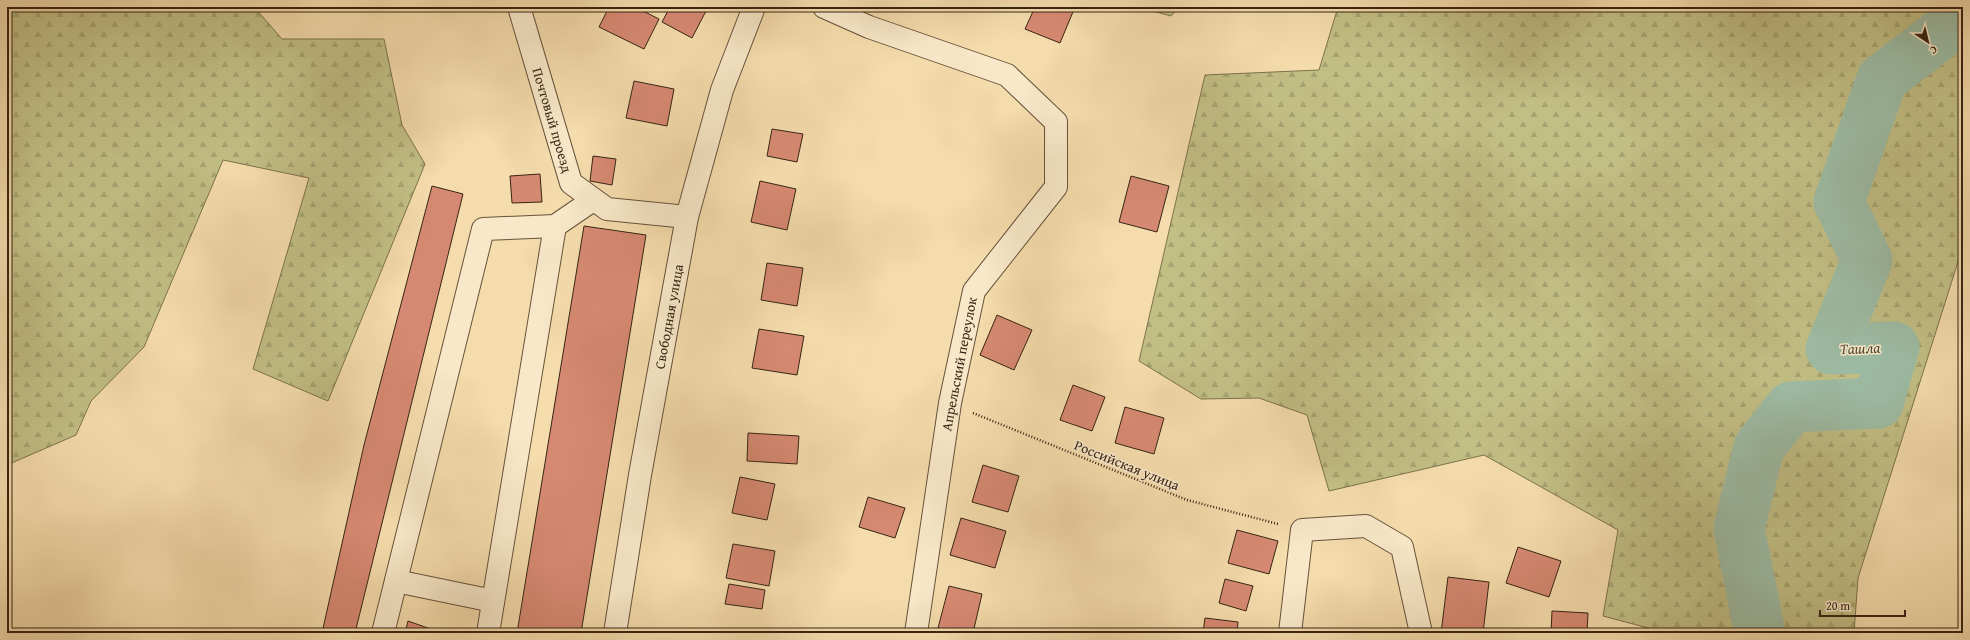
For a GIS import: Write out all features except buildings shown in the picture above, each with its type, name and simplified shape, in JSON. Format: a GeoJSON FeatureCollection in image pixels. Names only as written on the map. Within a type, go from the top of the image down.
{"type":"FeatureCollection","features":[{"type":"Feature","properties":{"kind":"street","name":"Почтовый проезд"},"geometry":{"type":"LineString","coordinates":[[519,7],[571,183],[607,209],[687,217]]}},
{"type":"Feature","properties":{"kind":"street","name":"Свободная улица"},"geometry":{"type":"LineString","coordinates":[[615,633],[640,475],[687,217],[722,90],[754,7]]}},
{"type":"Feature","properties":{"kind":"street","name":"Апрельский переулок"},"geometry":{"type":"LineString","coordinates":[[824,7],[870,27],[1007,76],[1056,122],[1056,187],[974,291],[950,403],[916,633]]}},
{"type":"Feature","properties":{"kind":"street"},"geometry":{"type":"LineString","coordinates":[[383,633],[483,229],[555,226],[593,200]]}},
{"type":"Feature","properties":{"kind":"street"},"geometry":{"type":"LineString","coordinates":[[488,633],[555,226]]}},
{"type":"Feature","properties":{"kind":"street"},"geometry":{"type":"LineString","coordinates":[[1290,633],[1302,530],[1366,526],[1402,547],[1421,633]]}},
{"type":"Feature","properties":{"kind":"street"},"geometry":{"type":"LineString","coordinates":[[396,581],[493,601]]}},
{"type":"Feature","properties":{"kind":"path","name":"Российская улица"},"geometry":{"type":"LineString","coordinates":[[950,403],[1187,500],[1302,530]]}},
{"type":"Feature","properties":{"kind":"green space"},"geometry":{"type":"Polygon","coordinates":[[[7,7],[254,7],[282,39],[384,39],[402,125],[425,164],[328,401],[253,369],[309,178],[223,160],[144,347],[91,401],[76,435],[7,465],[7,7]]]}},
{"type":"Feature","properties":{"kind":"green space"},"geometry":{"type":"Polygon","coordinates":[[[1138,7],[1179,7],[1171,16],[1138,7]]]}},
{"type":"Feature","properties":{"kind":"green space"},"geometry":{"type":"Polygon","coordinates":[[[1338,7],[1963,7],[1963,246],[1858,578],[1854,633],[1667,633],[1603,616],[1618,530],[1484,455],[1329,491],[1307,415],[1259,398],[1201,399],[1139,361],[1205,75],[1319,70],[1338,7]]]}},
{"type":"Feature","properties":{"kind":"waterway","name":"Ташла"},"geometry":{"type":"LineString","coordinates":[[1760,633],[1739,528],[1759,447],[1791,407],[1878,403],[1894,347],[1831,349],[1867,260],[1839,202],[1882,79],[1963,17]]}}]}
